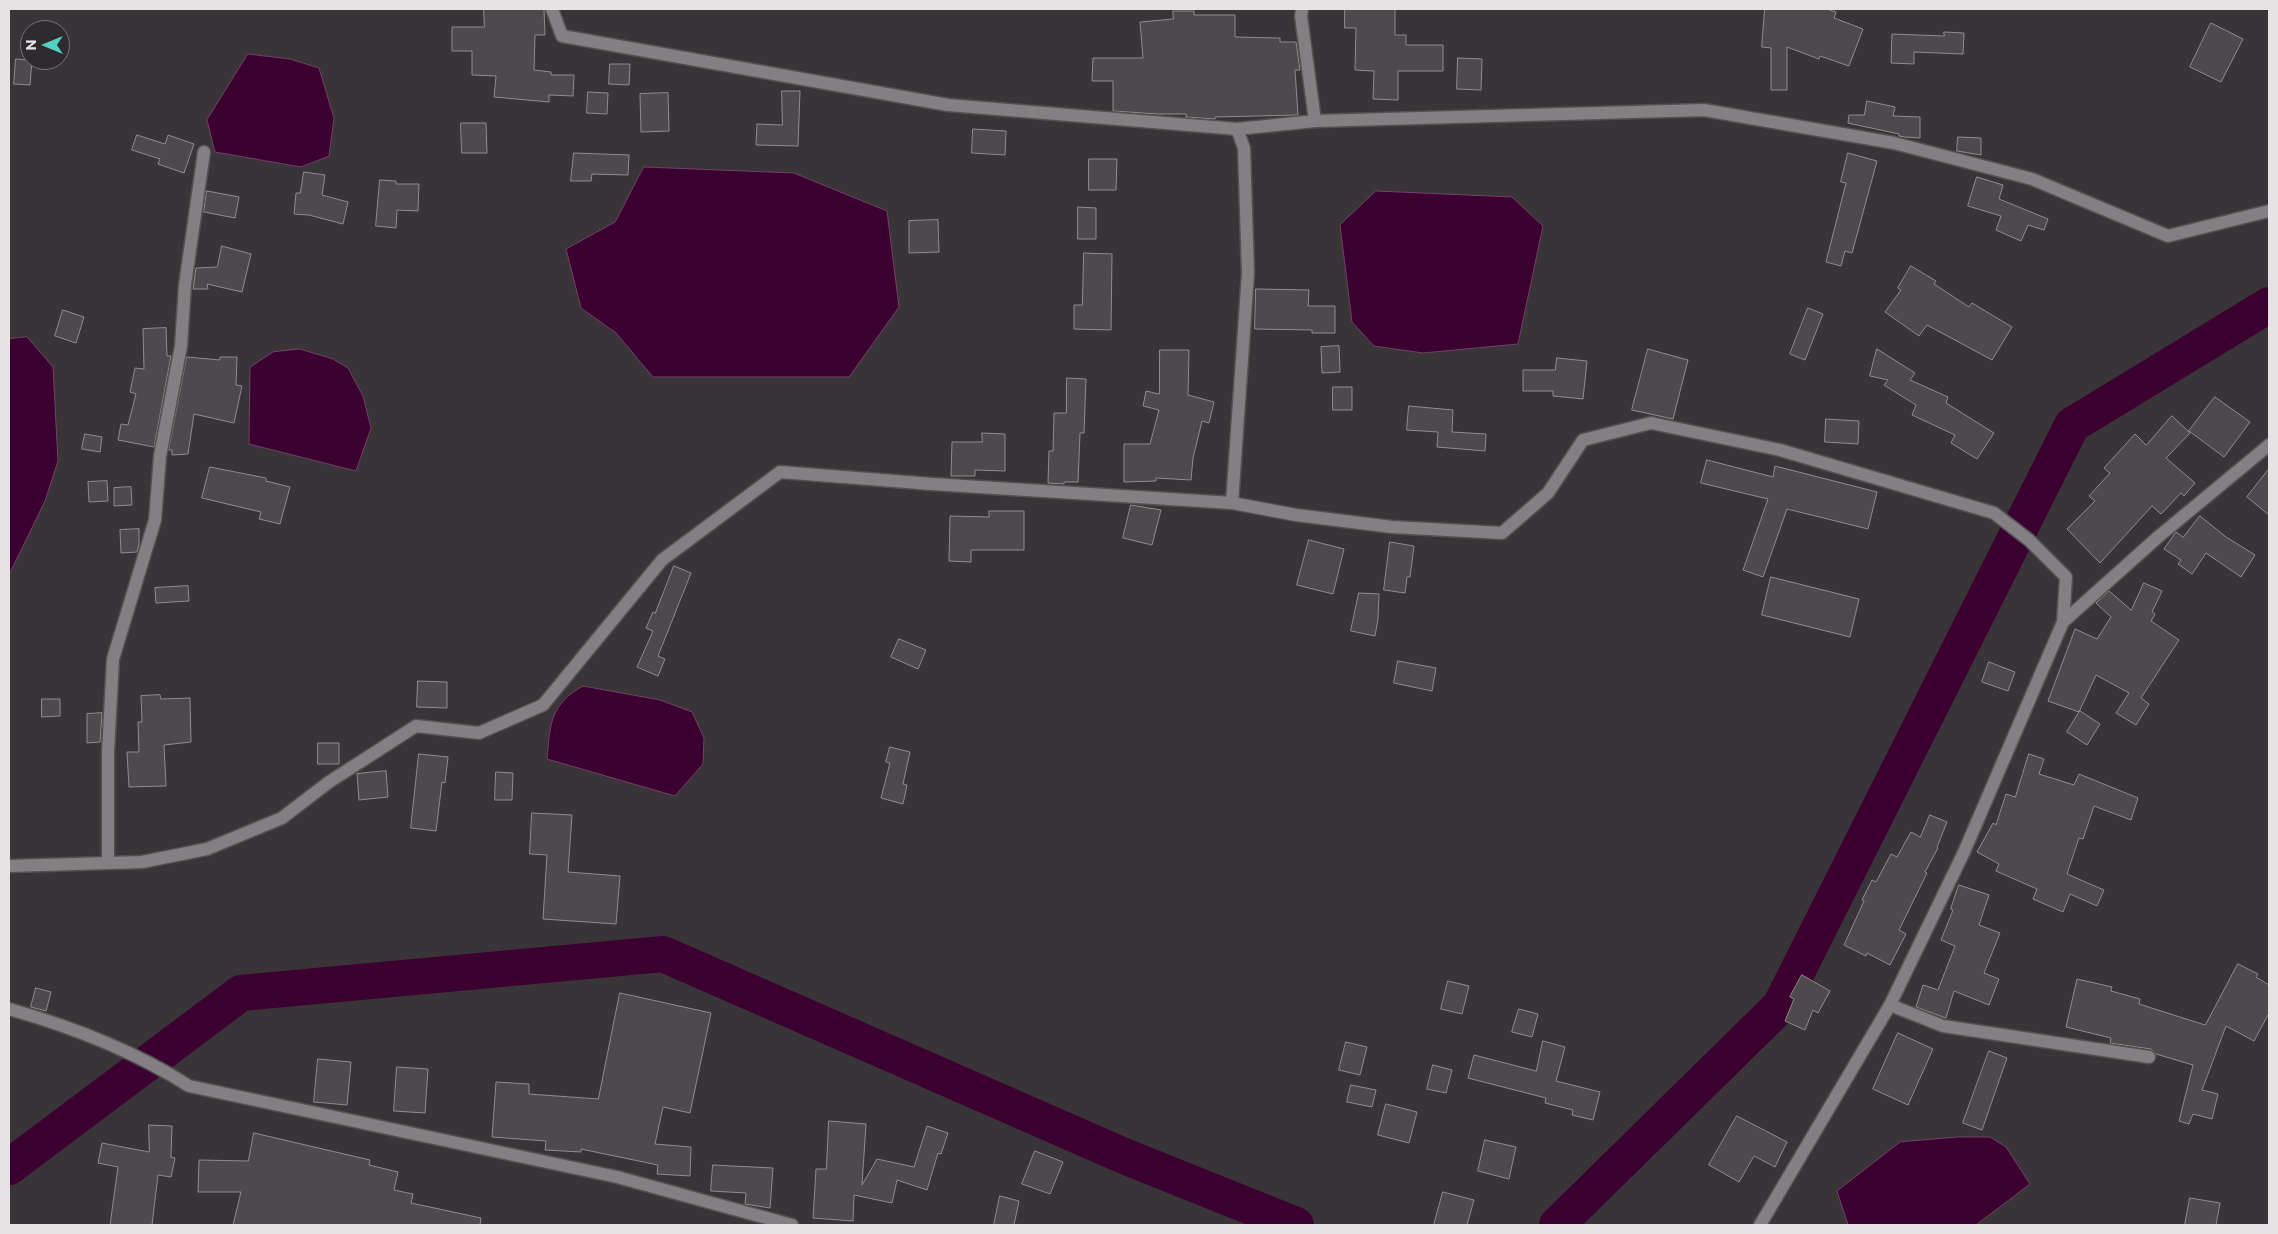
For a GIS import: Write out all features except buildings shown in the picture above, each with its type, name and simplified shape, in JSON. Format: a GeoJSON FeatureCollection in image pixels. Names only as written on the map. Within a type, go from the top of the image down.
{"type":"FeatureCollection","features":[{"type":"Feature","properties":{"kind":"street"},"geometry":{"type":"LineString","coordinates":[[552,9],[562,36],[948,105],[1238,129],[1315,121],[1704,110],[1894,143],[2032,179],[2168,236],[2269,212]]}},
{"type":"Feature","properties":{"kind":"street"},"geometry":{"type":"LineString","coordinates":[[1302,9],[1315,121]]}},
{"type":"Feature","properties":{"kind":"street"},"geometry":{"type":"LineString","coordinates":[[1232,503],[1248,273],[1244,148],[1238,129]]}},
{"type":"Feature","properties":{"kind":"street"},"geometry":{"type":"LineString","coordinates":[[108,863],[108,751],[113,659],[155,520],[160,456],[181,346],[185,285],[204,152]]}},
{"type":"Feature","properties":{"kind":"street"},"geometry":{"type":"LineString","coordinates":[[9,866],[142,862],[207,849],[282,818],[329,782],[416,726],[479,733],[543,705],[662,560],[780,472],[932,484],[1232,503],[1296,515],[1392,527],[1502,533],[1548,494],[1583,440],[1650,424],[1780,450],[1994,513],[2029,540],[2066,577],[2063,622],[1964,852],[1890,1005],[1760,1225]]}},
{"type":"Feature","properties":{"kind":"street"},"geometry":{"type":"LineString","coordinates":[[2063,622],[2158,537],[2269,445]]}},
{"type":"Feature","properties":{"kind":"street"},"geometry":{"type":"LineString","coordinates":[[1890,1005],[1943,1026],[2149,1057]]}},
{"type":"Feature","properties":{"kind":"street"},"geometry":{"type":"LineString","coordinates":[[9,1009],[55,1022],[166,1071],[189,1086],[617,1176],[792,1225]]}},
{"type":"Feature","properties":{"kind":"shaded area"},"geometry":{"type":"Polygon","coordinates":[[[248,54],[290,59],[319,68],[334,118],[329,156],[301,167],[215,152],[207,120],[248,54]]]}},
{"type":"Feature","properties":{"kind":"shaded area"},"geometry":{"type":"Polygon","coordinates":[[[644,167],[794,173],[887,211],[899,307],[849,377],[653,377],[616,333],[581,308],[566,249],[615,222],[644,167]]]}},
{"type":"Feature","properties":{"kind":"shaded area"},"geometry":{"type":"Polygon","coordinates":[[[1376,191],[1512,197],[1543,226],[1518,344],[1423,353],[1374,346],[1352,322],[1340,225],[1376,191]]]}},
{"type":"Feature","properties":{"kind":"shaded area"},"geometry":{"type":"Polygon","coordinates":[[[27,337],[53,367],[58,461],[45,501],[9,575],[9,339],[27,337]]]}},
{"type":"Feature","properties":{"kind":"shaded area"},"geometry":{"type":"Polygon","coordinates":[[[300,349],[333,359],[348,368],[363,396],[371,428],[356,471],[249,444],[250,367],[273,352],[300,349]]]}},
{"type":"Feature","properties":{"kind":"shaded area"},"geometry":{"type":"Polygon","coordinates":[[[583,686],[660,700],[692,712],[704,738],[703,764],[675,796],[547,759],[549,736],[554,716],[564,700],[583,686]]]}},
{"type":"Feature","properties":{"kind":"shaded area"},"geometry":{"type":"Polygon","coordinates":[[[1958,1137],[1990,1137],[2006,1147],[2030,1184],[1976,1225],[1848,1225],[1837,1191],[1900,1142],[1958,1137]]]}},
{"type":"Feature","properties":{"kind":"waterway"},"geometry":{"type":"LineString","coordinates":[[1557,1225],[1780,1006],[2072,425],[2269,305]]}},
{"type":"Feature","properties":{"kind":"waterway"},"geometry":{"type":"LineString","coordinates":[[9,1167],[241,993],[663,954],[1124,1156],[1296,1225]]}}]}
